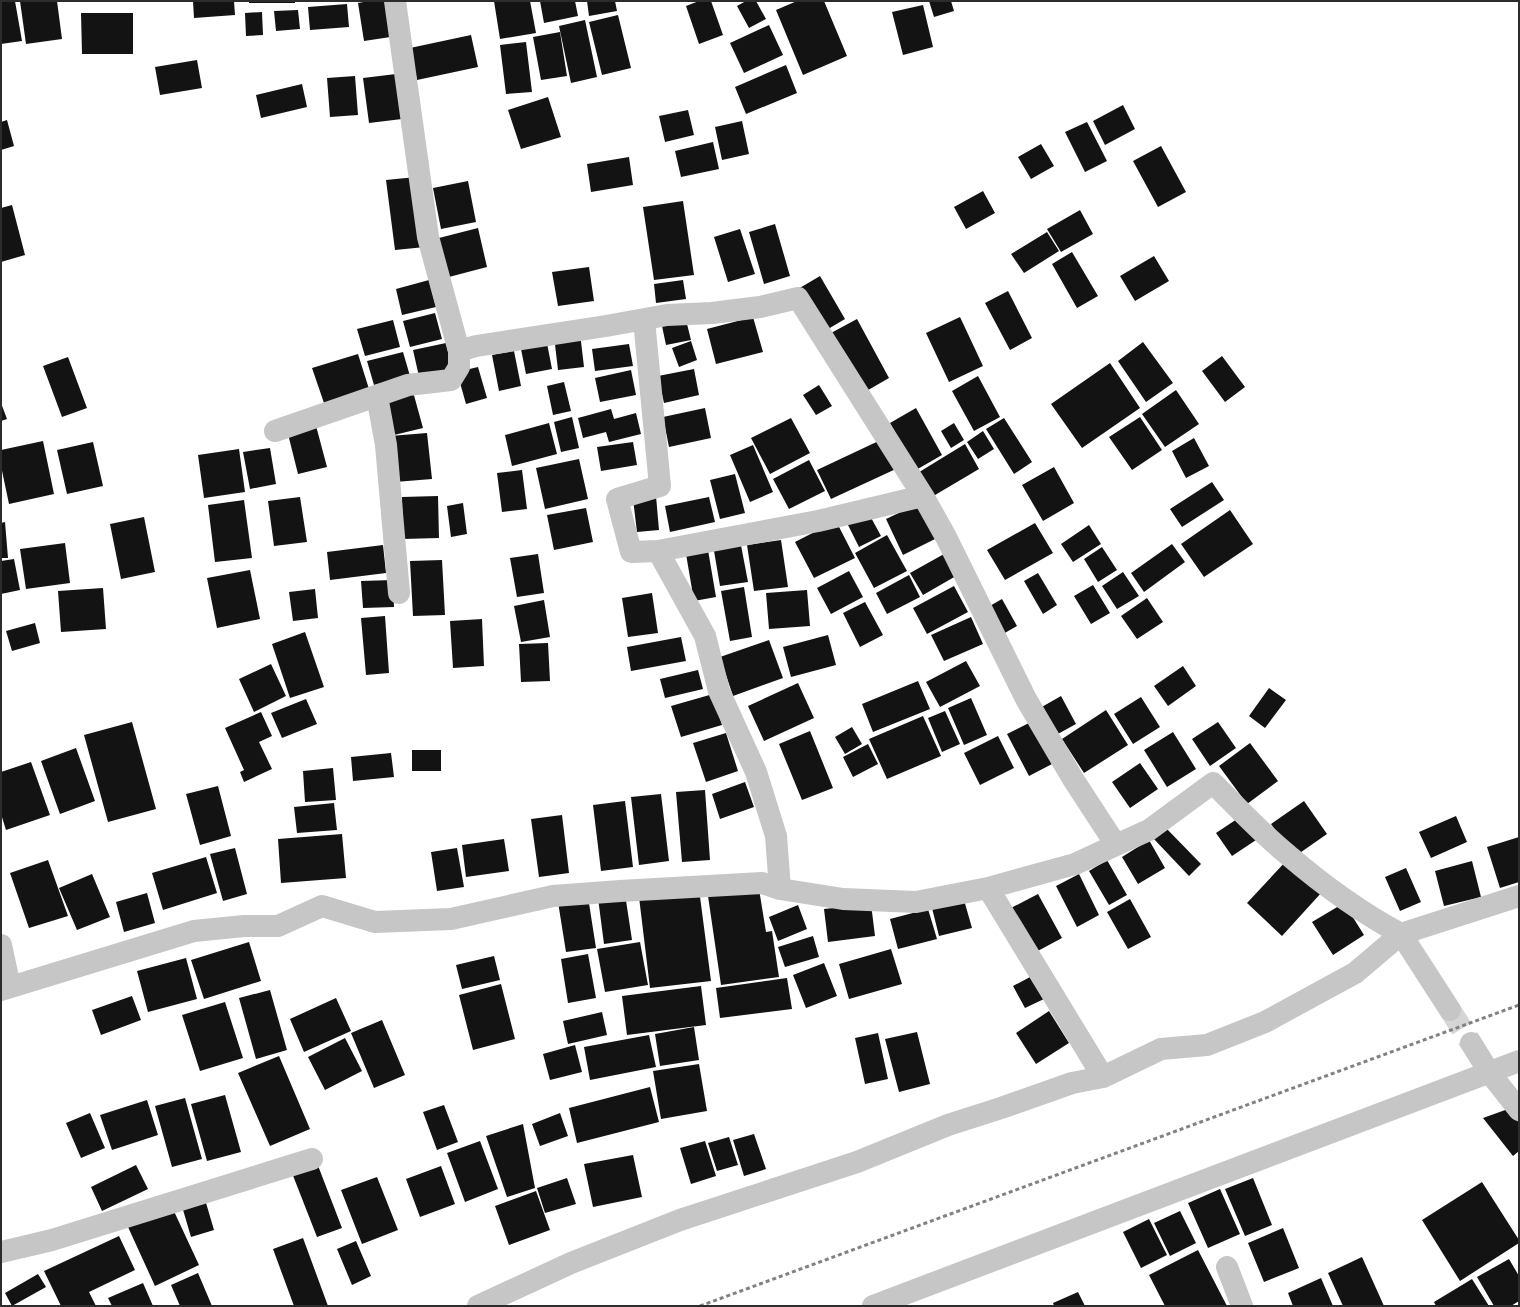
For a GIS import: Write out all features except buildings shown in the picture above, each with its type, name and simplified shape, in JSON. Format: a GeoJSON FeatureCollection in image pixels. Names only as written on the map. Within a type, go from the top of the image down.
{"type":"FeatureCollection","features":[{"type":"Feature","properties":{"kind":"street"},"geometry":{"type":"LineString","coordinates":[[275,431],[408,385],[451,380],[459,367],[458,350],[428,237],[395,1]]}},
{"type":"Feature","properties":{"kind":"street"},"geometry":{"type":"LineString","coordinates":[[458,350],[667,315],[712,313],[760,307],[798,298],[923,496],[946,537],[1026,699],[1073,779],[1116,845]]}},
{"type":"Feature","properties":{"kind":"street"},"geometry":{"type":"LineString","coordinates":[[644,320],[660,486],[617,499],[631,552],[658,551],[818,521],[923,496]]}},
{"type":"Feature","properties":{"kind":"street"},"geometry":{"type":"LineString","coordinates":[[377,396],[386,445],[399,593]]}},
{"type":"Feature","properties":{"kind":"street"},"geometry":{"type":"LineString","coordinates":[[658,551],[705,636],[719,691],[734,720],[756,772],[776,836],[780,889]]}},
{"type":"Feature","properties":{"kind":"street"},"geometry":{"type":"LineString","coordinates":[[1,945],[6,989],[194,931],[244,926],[278,926],[322,906],[375,922],[451,919],[495,908],[561,896],[762,883],[780,889],[843,899],[916,902],[988,888],[1075,864],[1149,830],[1213,783],[1287,855],[1343,899],[1373,919],[1401,934],[1450,1010]]}},
{"type":"Feature","properties":{"kind":"street"},"geometry":{"type":"LineString","coordinates":[[988,888],[1103,1077]]}},
{"type":"Feature","properties":{"kind":"street"},"geometry":{"type":"LineString","coordinates":[[478,1306],[571,1263],[680,1220],[857,1162],[948,1125],[1072,1083],[1103,1077],[1160,1049],[1206,1045],[1265,1022],[1355,973],[1401,934],[1519,896]]}},
{"type":"Feature","properties":{"kind":"street"},"geometry":{"type":"LineString","coordinates":[[1471,1043],[1489,1072],[1519,1110]]}},
{"type":"Feature","properties":{"kind":"street"},"geometry":{"type":"LineString","coordinates":[[873,1306],[1519,1061]]}},
{"type":"Feature","properties":{"kind":"street"},"geometry":{"type":"LineString","coordinates":[[1,1252],[52,1240],[312,1159]]}},
{"type":"Feature","properties":{"kind":"street"},"geometry":{"type":"LineString","coordinates":[[1227,1267],[1242,1306]]}},
{"type":"Feature","properties":{"kind":"tunnel"},"geometry":{"type":"LineString","coordinates":[[1450,1010],[1471,1043]]}},
{"type":"Feature","properties":{"kind":"railway"},"geometry":{"type":"LineString","coordinates":[[700,1306],[1519,1005]]}}]}
